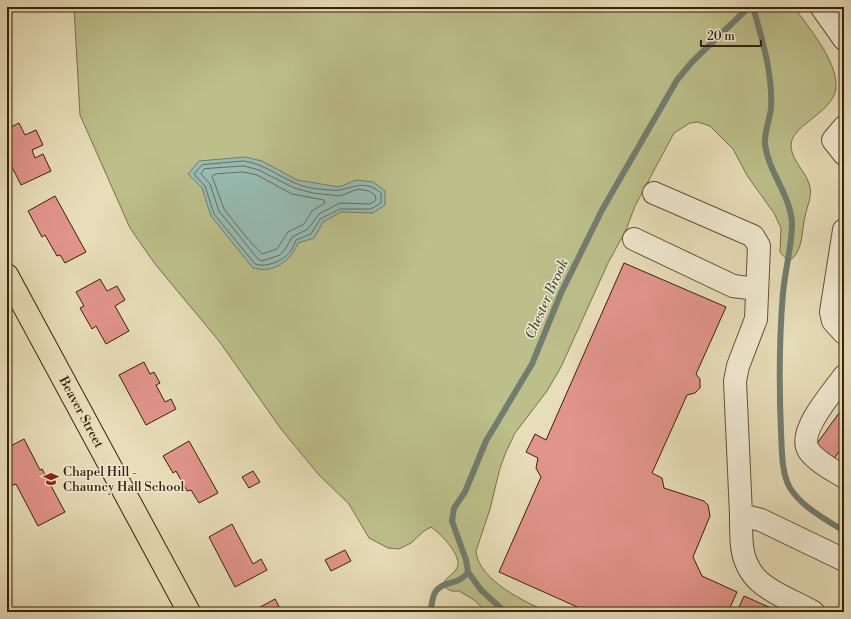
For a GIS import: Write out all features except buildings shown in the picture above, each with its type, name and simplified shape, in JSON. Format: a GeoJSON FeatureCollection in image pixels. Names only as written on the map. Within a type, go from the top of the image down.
{"type":"FeatureCollection","features":[{"type":"Feature","properties":{"kind":"main road","name":"Beaver Street"},"geometry":{"type":"LineString","coordinates":[[7,275],[189,612]]}},
{"type":"Feature","properties":{"kind":"lane"},"geometry":{"type":"LineString","coordinates":[[822,8],[844,39]]}},
{"type":"Feature","properties":{"kind":"lane"},"geometry":{"type":"LineString","coordinates":[[844,127],[833,140],[844,154]]}},
{"type":"Feature","properties":{"kind":"lane"},"geometry":{"type":"LineString","coordinates":[[654,193],[753,236],[760,246],[754,326],[738,366],[735,381],[742,546],[746,566],[753,577],[768,589],[813,612]]}},
{"type":"Feature","properties":{"kind":"lane"},"geometry":{"type":"LineString","coordinates":[[842,327],[833,321],[831,312],[844,230]]}},
{"type":"Feature","properties":{"kind":"lane"},"geometry":{"type":"LineString","coordinates":[[634,239],[733,286],[757,289]]}},
{"type":"Feature","properties":{"kind":"lane"},"geometry":{"type":"LineString","coordinates":[[844,376],[810,423],[805,439],[809,452],[844,477]]}},
{"type":"Feature","properties":{"kind":"lane"},"geometry":{"type":"LineString","coordinates":[[741,515],[761,520],[844,560]]}},
{"type":"Feature","properties":{"kind":"green space"},"geometry":{"type":"Polygon","coordinates":[[[74,7],[794,7],[814,34],[826,54],[835,74],[836,84],[835,94],[830,102],[798,131],[793,138],[791,146],[794,157],[810,187],[810,198],[802,239],[796,254],[792,259],[787,260],[780,252],[781,228],[774,213],[748,177],[733,149],[710,126],[698,122],[690,123],[674,133],[635,206],[626,230],[608,263],[561,367],[547,391],[515,433],[506,452],[500,468],[490,509],[476,551],[479,562],[485,572],[494,581],[528,603],[549,612],[487,612],[474,600],[459,591],[451,591],[446,588],[444,582],[457,568],[457,557],[445,539],[431,527],[424,531],[411,543],[399,549],[388,548],[369,538],[349,504],[319,475],[281,429],[219,341],[155,264],[130,228],[80,115],[74,7]]]}},
{"type":"Feature","properties":{"kind":"water"},"geometry":{"type":"Polygon","coordinates":[[[245,157],[262,161],[297,180],[339,187],[356,180],[373,182],[385,191],[385,205],[373,213],[341,212],[323,222],[314,238],[298,243],[291,255],[280,264],[267,269],[253,268],[211,216],[202,188],[188,174],[199,161],[245,157]]]}},
{"type":"Feature","properties":{"kind":"waterway","name":"Chester Brook"},"geometry":{"type":"LineString","coordinates":[[430,612],[436,591],[443,585],[460,579],[468,572],[466,560],[452,521],[454,508],[465,492],[486,441],[532,364],[561,293],[602,210],[677,80],[692,62],[749,7]]}},
{"type":"Feature","properties":{"kind":"waterway"},"geometry":{"type":"LineString","coordinates":[[753,7],[769,70],[771,108],[765,135],[765,144],[770,164],[788,203],[792,224],[791,241],[783,293],[780,345],[780,414],[783,468],[787,482],[795,495],[807,507],[844,531]]}},
{"type":"Feature","properties":{"kind":"waterway"},"geometry":{"type":"LineString","coordinates":[[468,572],[481,590],[505,612]]}},
{"type":"Feature","properties":{"kind":"place","name":"Chapel Hill - Chauncy Hall School"},"geometry":{"type":"Point","coordinates":[51,479]}}]}
